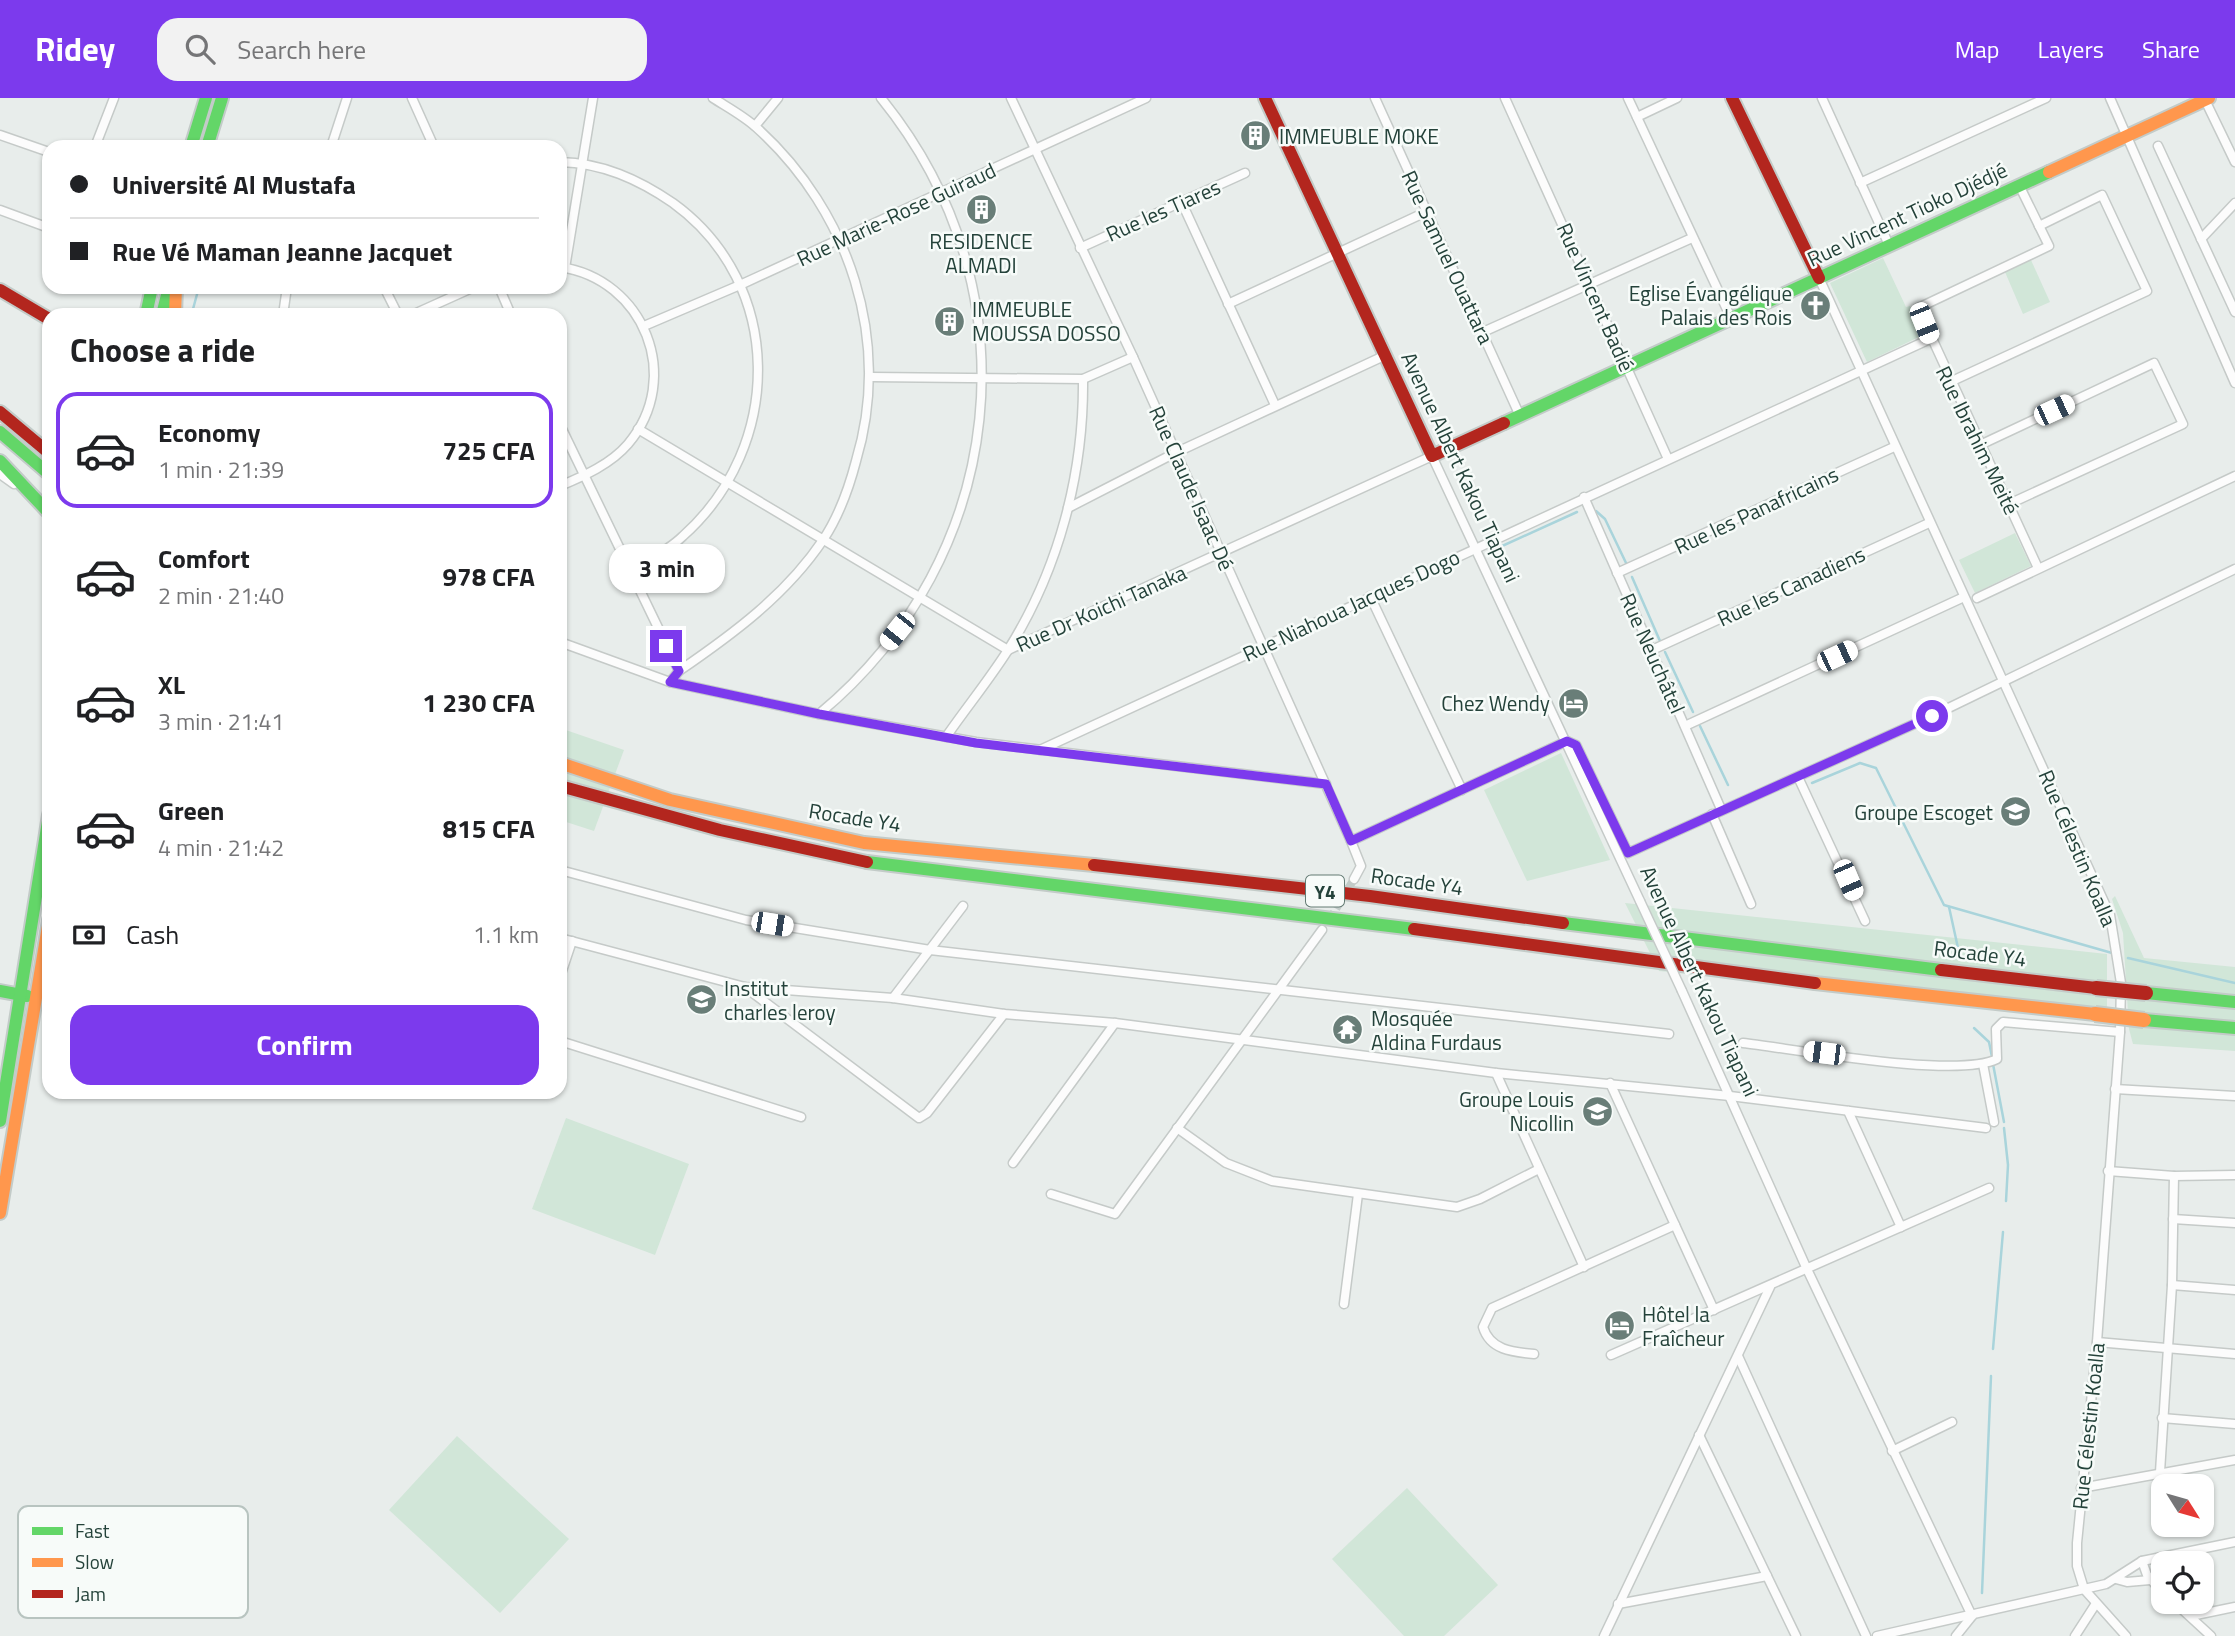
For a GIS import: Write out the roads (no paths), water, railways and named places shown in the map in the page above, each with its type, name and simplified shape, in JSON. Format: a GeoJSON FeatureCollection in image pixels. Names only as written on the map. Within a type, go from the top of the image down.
{"type":"FeatureCollection","features":[{"type":"Feature","properties":{"kind":"main road"},"geometry":{"type":"LineString","coordinates":[[193,140],[206,98]]}},
{"type":"Feature","properties":{"kind":"main road"},"geometry":{"type":"LineString","coordinates":[[209,140],[222,98]]}},
{"type":"Feature","properties":{"kind":"main road","name":"Avenue Albert Kakou Tiapani"},"geometry":{"type":"LineString","coordinates":[[1265,98],[1432,456]]}},
{"type":"Feature","properties":{"kind":"main road"},"geometry":{"type":"LineString","coordinates":[[1732,98],[1819,278]]}},
{"type":"Feature","properties":{"kind":"main road","name":"Rue Vincent Tioko Djédjé"},"geometry":{"type":"LineString","coordinates":[[1432,456],[1889,245],[2021,188],[2207,99]]}},
{"type":"Feature","properties":{"kind":"main road"},"geometry":{"type":"LineString","coordinates":[[0,290],[42,315]]}},
{"type":"Feature","properties":{"kind":"main road"},"geometry":{"type":"LineString","coordinates":[[0,412],[42,447]]}},
{"type":"Feature","properties":{"kind":"main road"},"geometry":{"type":"LineString","coordinates":[[0,432],[42,468]]}},
{"type":"Feature","properties":{"kind":"main road"},"geometry":{"type":"LineString","coordinates":[[0,461],[42,506]]}},
{"type":"Feature","properties":{"kind":"main road","name":"Rocade Y4"},"geometry":{"type":"LineString","coordinates":[[567,766],[670,800],[864,843],[975,851],[1370,896],[1702,942],[2235,1002]]}},
{"type":"Feature","properties":{"kind":"main road","name":"Rocade Y4"},"geometry":{"type":"LineString","coordinates":[[567,788],[720,830],[875,863],[1355,921],[1721,973],[2235,1028]]}},
{"type":"Feature","properties":{"kind":"main road"},"geometry":{"type":"LineString","coordinates":[[0,1121],[42,860]]}},
{"type":"Feature","properties":{"kind":"main road"},"geometry":{"type":"LineString","coordinates":[[0,1213],[42,965]]}},
{"type":"Feature","properties":{"kind":"main road"},"geometry":{"type":"LineString","coordinates":[[0,991],[37,997]]}},
{"type":"Feature","properties":{"kind":"street"},"geometry":{"type":"LineString","coordinates":[[98,140],[114,98]]}},
{"type":"Feature","properties":{"kind":"street"},"geometry":{"type":"LineString","coordinates":[[333,140],[347,98]]}},
{"type":"Feature","properties":{"kind":"street"},"geometry":{"type":"LineString","coordinates":[[412,98],[431,140]]}},
{"type":"Feature","properties":{"kind":"street"},"geometry":{"type":"LineString","coordinates":[[567,246],[593,98]]}},
{"type":"Feature","properties":{"kind":"street"},"geometry":{"type":"LineString","coordinates":[[670,682],[679,671],[757,614],[823,541],[834,522],[862,444],[871,377],[869,336],[861,297],[838,241],[809,189],[755,126],[713,98]]}},
{"type":"Feature","properties":{"kind":"street"},"geometry":{"type":"LineString","coordinates":[[755,126],[778,98]]}},
{"type":"Feature","properties":{"kind":"street"},"geometry":{"type":"LineString","coordinates":[[819,714],[866,669],[897,631],[946,550],[960,513],[979,431],[984,377],[968,273],[940,193],[881,98]]}},
{"type":"Feature","properties":{"kind":"street","name":"Rue Claude Isaac Dé"},"geometry":{"type":"LineString","coordinates":[[1011,98],[1133,356],[1326,784],[1361,866],[1354,879]]}},
{"type":"Feature","properties":{"kind":"street","name":"Rue Marie-Rose Guiraud"},"geometry":{"type":"LineString","coordinates":[[644,326],[838,241],[1146,98]]}},
{"type":"Feature","properties":{"kind":"street","name":"Rue Samuel Ouattara"},"geometry":{"type":"LineString","coordinates":[[1375,98],[1520,416]]}},
{"type":"Feature","properties":{"kind":"street","name":"Rue Vincent Badié"},"geometry":{"type":"LineString","coordinates":[[1505,98],[1668,459]]}},
{"type":"Feature","properties":{"kind":"street"},"geometry":{"type":"LineString","coordinates":[[1628,98],[1731,318]]}},
{"type":"Feature","properties":{"kind":"street"},"geometry":{"type":"LineString","coordinates":[[1637,117],[1677,98]]}},
{"type":"Feature","properties":{"kind":"street"},"geometry":{"type":"LineString","coordinates":[[1823,98],[1889,245]]}},
{"type":"Feature","properties":{"kind":"street"},"geometry":{"type":"LineString","coordinates":[[1860,183],[2046,98]]}},
{"type":"Feature","properties":{"kind":"street"},"geometry":{"type":"LineString","coordinates":[[2110,98],[2235,383]]}},
{"type":"Feature","properties":{"kind":"street"},"geometry":{"type":"LineString","coordinates":[[2207,99],[2235,162]]}},
{"type":"Feature","properties":{"kind":"street"},"geometry":{"type":"LineString","coordinates":[[0,135],[42,150]]}},
{"type":"Feature","properties":{"kind":"street"},"geometry":{"type":"LineString","coordinates":[[2158,146],[2235,312]]}},
{"type":"Feature","properties":{"kind":"street"},"geometry":{"type":"LineString","coordinates":[[567,162],[582,162],[620,172],[680,208],[714,243],[740,285],[757,344],[759,390],[749,435],[727,484],[683,537],[630,570]]}},
{"type":"Feature","properties":{"kind":"street","name":"Rue les Tiares"},"geometry":{"type":"LineString","coordinates":[[1080,248],[1245,173]]}},
{"type":"Feature","properties":{"kind":"street","name":"Rue Ibrahim Meité"},"geometry":{"type":"LineString","coordinates":[[2021,188],[2049,246],[1917,308],[2038,568]]}},
{"type":"Feature","properties":{"kind":"street"},"geometry":{"type":"LineString","coordinates":[[1950,382],[2147,290],[2102,195],[2039,226]]}},
{"type":"Feature","properties":{"kind":"street"},"geometry":{"type":"LineString","coordinates":[[1182,203],[1275,405]]}},
{"type":"Feature","properties":{"kind":"street"},"geometry":{"type":"LineString","coordinates":[[2201,239],[2235,203]]}},
{"type":"Feature","properties":{"kind":"street"},"geometry":{"type":"LineString","coordinates":[[0,210],[42,225]]}},
{"type":"Feature","properties":{"kind":"street"},"geometry":{"type":"LineString","coordinates":[[1228,304],[1428,211]]}},
{"type":"Feature","properties":{"kind":"street"},"geometry":{"type":"LineString","coordinates":[[1483,332],[1692,238]]}},
{"type":"Feature","properties":{"kind":"street"},"geometry":{"type":"LineString","coordinates":[[567,269],[600,279],[617,291],[644,326],[654,369],[650,400],[638,429],[620,452],[567,483]]}},
{"type":"Feature","properties":{"kind":"street","name":"Rue Célestin Koalla"},"geometry":{"type":"LineString","coordinates":[[1819,278],[1859,371],[2110,915],[2121,983],[2120,1032],[2097,1342],[2081,1488],[2077,1566],[2084,1589]]}},
{"type":"Feature","properties":{"kind":"street"},"geometry":{"type":"LineString","coordinates":[[428,308],[458,294]]}},
{"type":"Feature","properties":{"kind":"street","name":"Rue Niahoua Jacques Dogo"},"geometry":{"type":"LineString","coordinates":[[1040,750],[1930,339]]}},
{"type":"Feature","properties":{"kind":"street"},"geometry":{"type":"LineString","coordinates":[[1068,508],[1175,453],[1386,355]]}},
{"type":"Feature","properties":{"kind":"street"},"geometry":{"type":"LineString","coordinates":[[871,377],[1083,379],[1133,356]]}},
{"type":"Feature","properties":{"kind":"street"},"geometry":{"type":"LineString","coordinates":[[1980,445],[2154,363],[2183,424],[2009,504]]}},
{"type":"Feature","properties":{"kind":"street"},"geometry":{"type":"LineString","coordinates":[[946,737],[1008,650],[1038,595],[1068,508],[1084,420],[1083,379]]}},
{"type":"Feature","properties":{"kind":"street","name":"Rue Dr Koichi Tanaka"},"geometry":{"type":"LineString","coordinates":[[638,429],[1008,650],[1432,456]]}},
{"type":"Feature","properties":{"kind":"street"},"geometry":{"type":"LineString","coordinates":[[567,441],[679,671]]}},
{"type":"Feature","properties":{"kind":"street","name":"Rue les Panafricains"},"geometry":{"type":"LineString","coordinates":[[1617,573],[1894,447]]}},
{"type":"Feature","properties":{"kind":"street","name":"Avenue Albert Kakou Tiapani"},"geometry":{"type":"LineString","coordinates":[[1432,456],[1567,741],[1806,1267],[1972,1616]]}},
{"type":"Feature","properties":{"kind":"street"},"geometry":{"type":"LineString","coordinates":[[0,474],[42,507]]}},
{"type":"Feature","properties":{"kind":"street"},"geometry":{"type":"LineString","coordinates":[[1977,597],[2235,476]]}},
{"type":"Feature","properties":{"kind":"street","name":"Rue Neuchâtel"},"geometry":{"type":"LineString","coordinates":[[1584,497],[1721,810]]}},
{"type":"Feature","properties":{"kind":"street","name":"Rue les Canadiens"},"geometry":{"type":"LineString","coordinates":[[1652,650],[1929,523]]}},
{"type":"Feature","properties":{"kind":"street"},"geometry":{"type":"LineString","coordinates":[[1351,841],[1567,741],[1576,745],[1628,853],[1932,716],[2003,679],[2235,569]]}},
{"type":"Feature","properties":{"kind":"street"},"geometry":{"type":"LineString","coordinates":[[1370,596],[1462,789]]}},
{"type":"Feature","properties":{"kind":"street"},"geometry":{"type":"LineString","coordinates":[[1685,726],[1964,597]]}},
{"type":"Feature","properties":{"kind":"street"},"geometry":{"type":"LineString","coordinates":[[567,645],[670,682],[819,714],[946,737],[1040,750],[1326,784]]}},
{"type":"Feature","properties":{"kind":"street"},"geometry":{"type":"LineString","coordinates":[[1798,777],[1865,920]]}},
{"type":"Feature","properties":{"kind":"street"},"geometry":{"type":"LineString","coordinates":[[1712,814],[1751,904]]}},
{"type":"Feature","properties":{"kind":"street"},"geometry":{"type":"LineString","coordinates":[[567,872],[746,920],[930,950],[1669,1034]]}},
{"type":"Feature","properties":{"kind":"street"},"geometry":{"type":"LineString","coordinates":[[893,998],[963,905]]}},
{"type":"Feature","properties":{"kind":"street"},"geometry":{"type":"LineString","coordinates":[[1051,1194],[1115,1214],[1322,930]]}},
{"type":"Feature","properties":{"kind":"street"},"geometry":{"type":"LineString","coordinates":[[567,940],[745,987],[893,998],[1004,1014],[1115,1023],[1496,1073],[1730,1096],[1986,1128]]}},
{"type":"Feature","properties":{"kind":"street"},"geometry":{"type":"LineString","coordinates":[[567,956],[572,941]]}},
{"type":"Feature","properties":{"kind":"street"},"geometry":{"type":"LineString","coordinates":[[745,987],[919,1118],[927,1113],[1004,1014]]}},
{"type":"Feature","properties":{"kind":"street"},"geometry":{"type":"LineString","coordinates":[[1743,1042],[1926,1065],[1983,1064],[1997,1059],[1996,1029],[2003,1022],[2120,1032]]}},
{"type":"Feature","properties":{"kind":"street"},"geometry":{"type":"LineString","coordinates":[[1013,1163],[1115,1023]]}},
{"type":"Feature","properties":{"kind":"street"},"geometry":{"type":"LineString","coordinates":[[567,1043],[801,1116]]}},
{"type":"Feature","properties":{"kind":"street"},"geometry":{"type":"LineString","coordinates":[[1983,1064],[1994,1122]]}},
{"type":"Feature","properties":{"kind":"street"},"geometry":{"type":"LineString","coordinates":[[1496,1073],[1584,1267]]}},
{"type":"Feature","properties":{"kind":"street"},"geometry":{"type":"LineString","coordinates":[[1610,1083],[1714,1310]]}},
{"type":"Feature","properties":{"kind":"street"},"geometry":{"type":"LineString","coordinates":[[2115,1089],[2235,1096]]}},
{"type":"Feature","properties":{"kind":"street"},"geometry":{"type":"LineString","coordinates":[[1848,1111],[1901,1227]]}},
{"type":"Feature","properties":{"kind":"street"},"geometry":{"type":"LineString","coordinates":[[1177,1128],[1226,1163],[1256,1176],[1358,1194],[1457,1207],[1480,1199],[1539,1169]]}},
{"type":"Feature","properties":{"kind":"street"},"geometry":{"type":"LineString","coordinates":[[2108,1171],[2174,1176],[2235,1175]]}},
{"type":"Feature","properties":{"kind":"street"},"geometry":{"type":"LineString","coordinates":[[2160,1472],[2172,1284],[2174,1176]]}},
{"type":"Feature","properties":{"kind":"street"},"geometry":{"type":"LineString","coordinates":[[1611,1355],[1989,1188]]}},
{"type":"Feature","properties":{"kind":"street"},"geometry":{"type":"LineString","coordinates":[[1344,1304],[1358,1194]]}},
{"type":"Feature","properties":{"kind":"street"},"geometry":{"type":"LineString","coordinates":[[2173,1219],[2235,1223]]}},
{"type":"Feature","properties":{"kind":"street"},"geometry":{"type":"LineString","coordinates":[[1534,1354],[1512,1352],[1494,1345],[1483,1326],[1487,1314],[1505,1300],[1675,1225]]}},
{"type":"Feature","properties":{"kind":"street"},"geometry":{"type":"LineString","coordinates":[[2172,1284],[2235,1290]]}},
{"type":"Feature","properties":{"kind":"street"},"geometry":{"type":"LineString","coordinates":[[1604,1636],[1770,1287]]}},
{"type":"Feature","properties":{"kind":"street"},"geometry":{"type":"LineString","coordinates":[[2097,1342],[2235,1354]]}},
{"type":"Feature","properties":{"kind":"street"},"geometry":{"type":"LineString","coordinates":[[1738,1356],[1866,1636]]}},
{"type":"Feature","properties":{"kind":"street"},"geometry":{"type":"LineString","coordinates":[[2162,1418],[2235,1424]]}},
{"type":"Feature","properties":{"kind":"street"},"geometry":{"type":"LineString","coordinates":[[1892,1451],[1952,1422]]}},
{"type":"Feature","properties":{"kind":"street"},"geometry":{"type":"LineString","coordinates":[[1699,1435],[1796,1636]]}},
{"type":"Feature","properties":{"kind":"street"},"geometry":{"type":"LineString","coordinates":[[2081,1488],[2235,1460]]}},
{"type":"Feature","properties":{"kind":"street"},"geometry":{"type":"LineString","coordinates":[[1877,1636],[1909,1633],[2084,1589],[2116,1579],[2143,1561],[2235,1542]]}},
{"type":"Feature","properties":{"kind":"street"},"geometry":{"type":"LineString","coordinates":[[2116,1579],[2150,1580],[2143,1561]]}},
{"type":"Feature","properties":{"kind":"street"},"geometry":{"type":"LineString","coordinates":[[1618,1604],[1767,1576]]}},
{"type":"Feature","properties":{"kind":"street"},"geometry":{"type":"LineString","coordinates":[[2084,1589],[2095,1605],[2126,1636]]}},
{"type":"Feature","properties":{"kind":"street"},"geometry":{"type":"LineString","coordinates":[[2075,1636],[2095,1605]]}},
{"type":"Feature","properties":{"kind":"street"},"geometry":{"type":"LineString","coordinates":[[2191,1616],[2235,1607]]}},
{"type":"Feature","properties":{"kind":"street"},"geometry":{"type":"LineString","coordinates":[[2189,1614],[2211,1636]]}},
{"type":"Feature","properties":{"kind":"street"},"geometry":{"type":"LineString","coordinates":[[1956,1636],[1972,1616]]}},
{"type":"Feature","properties":{"kind":"waterway"},"geometry":{"type":"LineString","coordinates":[[193,308],[197,294]]}},
{"type":"Feature","properties":{"kind":"waterway"},"geometry":{"type":"LineString","coordinates":[[1596,511],[1605,519],[1627,565]]}},
{"type":"Feature","properties":{"kind":"waterway"},"geometry":{"type":"LineString","coordinates":[[1489,552],[1577,512]]}},
{"type":"Feature","properties":{"kind":"waterway"},"geometry":{"type":"LineString","coordinates":[[1632,577],[1660,641]]}},
{"type":"Feature","properties":{"kind":"waterway"},"geometry":{"type":"LineString","coordinates":[[1665,652],[1693,712]]}},
{"type":"Feature","properties":{"kind":"waterway"},"geometry":{"type":"LineString","coordinates":[[1700,726],[1728,785]]}},
{"type":"Feature","properties":{"kind":"waterway"},"geometry":{"type":"LineString","coordinates":[[1812,783],[1860,763],[1876,768],[1944,905],[2112,953]]}},
{"type":"Feature","properties":{"kind":"waterway"},"geometry":{"type":"LineString","coordinates":[[1949,907],[1958,948]]}},
{"type":"Feature","properties":{"kind":"waterway"},"geometry":{"type":"LineString","coordinates":[[2128,958],[2235,983]]}},
{"type":"Feature","properties":{"kind":"waterway"},"geometry":{"type":"LineString","coordinates":[[1974,1028],[1989,1042],[1992,1057]]}},
{"type":"Feature","properties":{"kind":"waterway"},"geometry":{"type":"LineString","coordinates":[[1993,1064],[2004,1122]]}},
{"type":"Feature","properties":{"kind":"waterway"},"geometry":{"type":"LineString","coordinates":[[2004,1128],[2008,1165],[2006,1201]]}},
{"type":"Feature","properties":{"kind":"waterway"},"geometry":{"type":"LineString","coordinates":[[1993,1349],[2003,1232]]}},
{"type":"Feature","properties":{"kind":"waterway"},"geometry":{"type":"LineString","coordinates":[[1982,1593],[1991,1376]]}},
{"type":"Feature","properties":{"kind":"tunnel"},"geometry":{"type":"LineString","coordinates":[[1330,919],[1354,879]]}},
{"type":"Feature","properties":{"kind":"place","name":"IMMEUBLE MOKE"},"geometry":{"type":"Point","coordinates":[1256,136]}},
{"type":"Feature","properties":{"kind":"place","name":"RESIDENCE ALMADI"},"geometry":{"type":"Point","coordinates":[981,209]}},
{"type":"Feature","properties":{"kind":"place","name":"Eglise Évangélique Palais des Rois"},"geometry":{"type":"Point","coordinates":[1815,305]}},
{"type":"Feature","properties":{"kind":"place","name":"IMMEUBLE MOUSSA DOSSO"},"geometry":{"type":"Point","coordinates":[949,321]}},
{"type":"Feature","properties":{"kind":"place","name":"Chez Wendy"},"geometry":{"type":"Point","coordinates":[1573,703]}},
{"type":"Feature","properties":{"kind":"place","name":"Groupe Escoget"},"geometry":{"type":"Point","coordinates":[2016,812]}},
{"type":"Feature","properties":{"kind":"place","name":"Institut charles leroy"},"geometry":{"type":"Point","coordinates":[701,1000]}},
{"type":"Feature","properties":{"kind":"place","name":"Mosquée Aldina Furdaus"},"geometry":{"type":"Point","coordinates":[1348,1030]}},
{"type":"Feature","properties":{"kind":"place","name":"Groupe Louis Nicollin"},"geometry":{"type":"Point","coordinates":[1597,1111]}},
{"type":"Feature","properties":{"kind":"place","name":"Hôtel la Fraîcheur"},"geometry":{"type":"Point","coordinates":[1619,1326]}}]}
